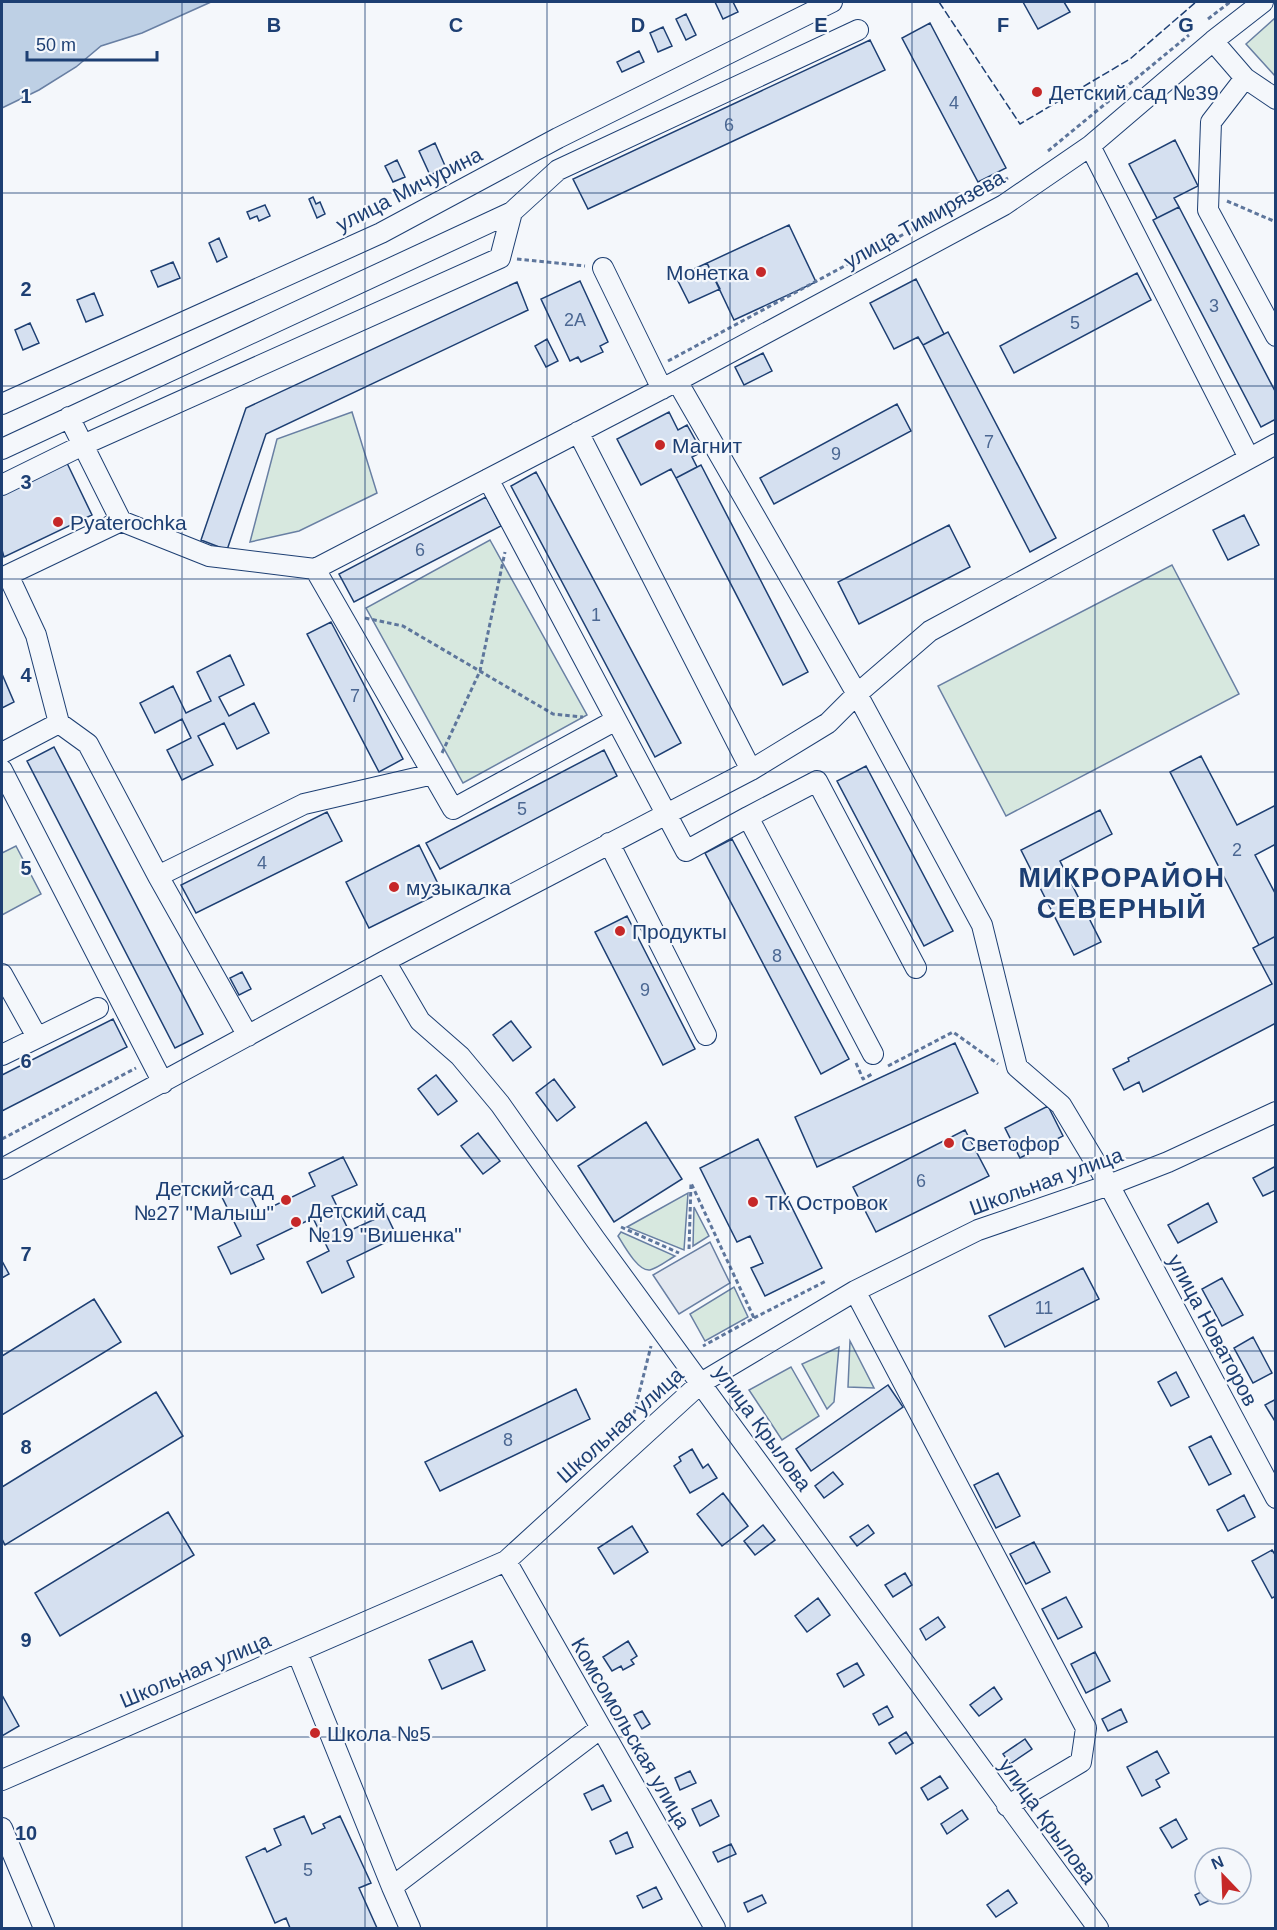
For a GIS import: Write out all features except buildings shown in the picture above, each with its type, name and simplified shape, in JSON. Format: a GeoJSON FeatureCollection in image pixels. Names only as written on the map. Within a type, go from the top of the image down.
{"type":"FeatureCollection","features":[{"type":"Feature","properties":{"kind":"street","name":"улица Мичурина"},"geometry":{"type":"LineString","coordinates":[[2,404],[381,232],[558,138],[832,2]]}},
{"type":"Feature","properties":{"kind":"street","name":"улица Тимирязева"},"geometry":{"type":"LineString","coordinates":[[315,569],[670,385],[1004,205],[1090,146],[1208,32],[1263,2]]}},
{"type":"Feature","properties":{"kind":"street"},"geometry":{"type":"LineString","coordinates":[[2,449],[512,212],[558,170],[858,30]]}},
{"type":"Feature","properties":{"kind":"street"},"geometry":{"type":"LineString","coordinates":[[1208,32],[1245,78],[1275,99]]}},
{"type":"Feature","properties":{"kind":"street"},"geometry":{"type":"LineString","coordinates":[[1245,78],[1211,122],[1208,210],[1275,336]]}},
{"type":"Feature","properties":{"kind":"street"},"geometry":{"type":"LineString","coordinates":[[1090,146],[1249,458]]}},
{"type":"Feature","properties":{"kind":"street"},"geometry":{"type":"LineString","coordinates":[[2,485],[83,445],[500,258],[512,212]]}},
{"type":"Feature","properties":{"kind":"street","name":"улица Новаторов"},"geometry":{"type":"LineString","coordinates":[[603,268],[653,370],[670,385],[857,694],[981,925],[1017,1067],[1062,1105],[1109,1185],[1275,1498]]}},
{"type":"Feature","properties":{"kind":"street"},"geometry":{"type":"LineString","coordinates":[[69,417],[121,521],[209,556],[315,569],[453,809],[616,720]]}},
{"type":"Feature","properties":{"kind":"street"},"geometry":{"type":"LineString","coordinates":[[578,432],[751,770]]}},
{"type":"Feature","properties":{"kind":"street"},"geometry":{"type":"LineString","coordinates":[[2,1169],[385,961],[751,770],[828,723],[857,694],[930,631],[1275,444]]}},
{"type":"Feature","properties":{"kind":"street"},"geometry":{"type":"LineString","coordinates":[[488,479],[686,851],[818,781],[916,968]]}},
{"type":"Feature","properties":{"kind":"street"},"geometry":{"type":"LineString","coordinates":[[121,521],[8,575],[36,635],[59,723],[88,744],[158,876],[248,1036]]}},
{"type":"Feature","properties":{"kind":"street"},"geometry":{"type":"LineString","coordinates":[[2,753],[59,723]]}},
{"type":"Feature","properties":{"kind":"street"},"geometry":{"type":"LineString","coordinates":[[2,770],[163,1083]]}},
{"type":"Feature","properties":{"kind":"street"},"geometry":{"type":"LineString","coordinates":[[158,876],[304,804],[433,774]]}},
{"type":"Feature","properties":{"kind":"street"},"geometry":{"type":"LineString","coordinates":[[748,818],[873,1054]]}},
{"type":"Feature","properties":{"kind":"street"},"geometry":{"type":"LineString","coordinates":[[609,843],[706,1035]]}},
{"type":"Feature","properties":{"kind":"street","name":"улица Крылова"},"geometry":{"type":"LineString","coordinates":[[385,961],[420,1021],[460,1056],[500,1104],[595,1239],[1098,1929]]}},
{"type":"Feature","properties":{"kind":"street"},"geometry":{"type":"LineString","coordinates":[[2,974],[37,1037]]}},
{"type":"Feature","properties":{"kind":"street"},"geometry":{"type":"LineString","coordinates":[[2,1055],[98,1008]]}},
{"type":"Feature","properties":{"kind":"street","name":"Школьная улица"},"geometry":{"type":"LineString","coordinates":[[2,1780],[506,1561],[701,1383],[855,1290],[978,1230],[1168,1162],[1275,1112]]}},
{"type":"Feature","properties":{"kind":"street"},"geometry":{"type":"LineString","coordinates":[[855,1290],[1086,1728],[1081,1762],[1007,1806]]}},
{"type":"Feature","properties":{"kind":"street","name":"Комсомольская улица"},"geometry":{"type":"LineString","coordinates":[[506,1561],[715,1929]]}},
{"type":"Feature","properties":{"kind":"street"},"geometry":{"type":"LineString","coordinates":[[297,1652],[410,1929]]}},
{"type":"Feature","properties":{"kind":"street"},"geometry":{"type":"LineString","coordinates":[[392,1887],[601,1728]]}},
{"type":"Feature","properties":{"kind":"street"},"geometry":{"type":"LineString","coordinates":[[2,1828],[44,1929]]}},
{"type":"Feature","properties":{"kind":"path"},"geometry":{"type":"LineString","coordinates":[[1208,32],[1230,2]]}},
{"type":"Feature","properties":{"kind":"path"},"geometry":{"type":"LineString","coordinates":[[1045,153],[1193,32]]}},
{"type":"Feature","properties":{"kind":"path"},"geometry":{"type":"LineString","coordinates":[[653,370],[1016,174]]}},
{"type":"Feature","properties":{"kind":"path"},"geometry":{"type":"LineString","coordinates":[[1209,193],[1275,222]]}},
{"type":"Feature","properties":{"kind":"path"},"geometry":{"type":"LineString","coordinates":[[500,258],[603,268]]}},
{"type":"Feature","properties":{"kind":"path"},"geometry":{"type":"LineString","coordinates":[[433,774],[480,671],[511,523]]}},
{"type":"Feature","properties":{"kind":"path"},"geometry":{"type":"LineString","coordinates":[[340,613],[403,626],[553,714],[584,717]]}},
{"type":"Feature","properties":{"kind":"path"},"geometry":{"type":"LineString","coordinates":[[853,1058],[863,1079],[953,1032]]}},
{"type":"Feature","properties":{"kind":"path"},"geometry":{"type":"LineString","coordinates":[[2,1139],[151,1060]]}},
{"type":"Feature","properties":{"kind":"path"},"geometry":{"type":"LineString","coordinates":[[689,1249],[691,1183],[754,1318]]}},
{"type":"Feature","properties":{"kind":"path"},"geometry":{"type":"LineString","coordinates":[[621,1227],[679,1253]]}},
{"type":"Feature","properties":{"kind":"path"},"geometry":{"type":"LineString","coordinates":[[703,1346],[826,1281]]}},
{"type":"Feature","properties":{"kind":"path"},"geometry":{"type":"LineString","coordinates":[[625,1452],[657,1323]]}},
{"type":"Feature","properties":{"kind":"shaded area"},"geometry":{"type":"Polygon","coordinates":[[[1275,18],[1275,76],[1246,44],[1275,18]]]}},
{"type":"Feature","properties":{"kind":"shaded area"},"geometry":{"type":"Polygon","coordinates":[[[352,412],[377,493],[299,531],[250,542],[277,439],[352,412]]]}},
{"type":"Feature","properties":{"kind":"shaded area"},"geometry":{"type":"Polygon","coordinates":[[[490,540],[587,715],[463,783],[366,608],[490,540]]]}},
{"type":"Feature","properties":{"kind":"shaded area"},"geometry":{"type":"Polygon","coordinates":[[[1172,565],[1239,694],[1006,816],[938,686],[1172,565]]]}},
{"type":"Feature","properties":{"kind":"shaded area"},"geometry":{"type":"Polygon","coordinates":[[[16,846],[41,894],[2,915],[2,853],[16,846]]]}},
{"type":"Feature","properties":{"kind":"shaded area"},"geometry":{"type":"Polygon","coordinates":[[[688,1193],[684,1250],[627,1227],[688,1193]]]}},
{"type":"Feature","properties":{"kind":"shaded area"},"geometry":{"type":"Polygon","coordinates":[[[694,1207],[709,1236],[693,1246],[694,1207]]]}},
{"type":"Feature","properties":{"kind":"shaded area"},"geometry":{"type":"Polygon","coordinates":[[[621,1232],[675,1256],[656,1268],[645,1269],[627,1251],[618,1236],[621,1232]]]}},
{"type":"Feature","properties":{"kind":"shaded area"},"geometry":{"type":"Polygon","coordinates":[[[710,1242],[730,1283],[679,1314],[653,1275],[710,1242]]]}},
{"type":"Feature","properties":{"kind":"shaded area"},"geometry":{"type":"Polygon","coordinates":[[[734,1287],[748,1317],[705,1341],[690,1314],[734,1287]]]}},
{"type":"Feature","properties":{"kind":"shaded area"},"geometry":{"type":"Polygon","coordinates":[[[850,1341],[874,1388],[848,1387],[850,1341]]]}},
{"type":"Feature","properties":{"kind":"shaded area"},"geometry":{"type":"Polygon","coordinates":[[[839,1347],[834,1402],[827,1409],[802,1364],[839,1347]]]}},
{"type":"Feature","properties":{"kind":"shaded area"},"geometry":{"type":"Polygon","coordinates":[[[791,1367],[819,1416],[782,1440],[749,1390],[791,1367]]]}},
{"type":"Feature","properties":{"kind":"water"},"geometry":{"type":"Polygon","coordinates":[[[2,2],[211,2],[142,33],[101,46],[76,67],[39,90],[2,108],[2,2]]]}},
{"type":"Feature","properties":{"kind":"fence"},"geometry":{"type":"LineString","coordinates":[[939,2],[1020,124],[1130,59],[1196,2]]}},
{"type":"Feature","properties":{"kind":"place","name":"Детский сад №39"},"geometry":{"type":"Point","coordinates":[1037,92]}},
{"type":"Feature","properties":{"kind":"place","name":"Монетка"},"geometry":{"type":"Point","coordinates":[761,272]}},
{"type":"Feature","properties":{"kind":"place","name":"Магнит"},"geometry":{"type":"Point","coordinates":[660,445]}},
{"type":"Feature","properties":{"kind":"place","name":"Pyaterochka"},"geometry":{"type":"Point","coordinates":[58,522]}},
{"type":"Feature","properties":{"kind":"place","name":"музыкалка"},"geometry":{"type":"Point","coordinates":[394,887]}},
{"type":"Feature","properties":{"kind":"place","name":"Продукты"},"geometry":{"type":"Point","coordinates":[620,931]}},
{"type":"Feature","properties":{"kind":"place","name":"Светофор"},"geometry":{"type":"Point","coordinates":[949,1143]}},
{"type":"Feature","properties":{"kind":"place","name":"Детский сад №27 \"Малыш\""},"geometry":{"type":"Point","coordinates":[286,1200]}},
{"type":"Feature","properties":{"kind":"place","name":"ТК Островок"},"geometry":{"type":"Point","coordinates":[753,1202]}},
{"type":"Feature","properties":{"kind":"place","name":"Детский сад №19 \"Вишенка\""},"geometry":{"type":"Point","coordinates":[296,1222]}},
{"type":"Feature","properties":{"kind":"place","name":"Школа №5"},"geometry":{"type":"Point","coordinates":[315,1733]}},
{"type":"Feature","properties":{"kind":"district","name":"МИКРОРАЙОН СЕВЕРНЫЙ"},"geometry":{"type":"Point","coordinates":[1122,894]}}]}
